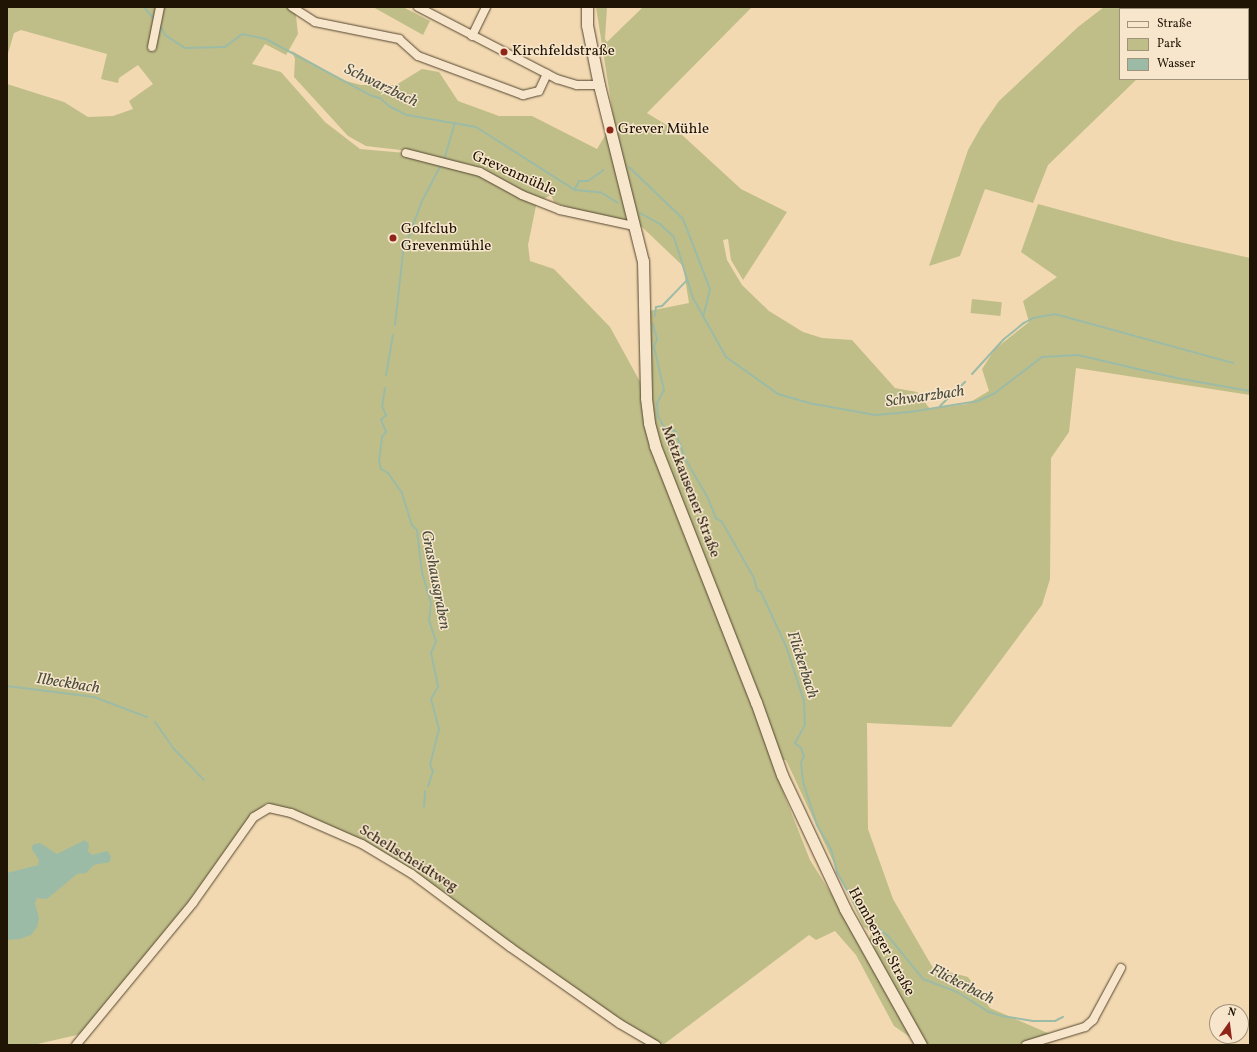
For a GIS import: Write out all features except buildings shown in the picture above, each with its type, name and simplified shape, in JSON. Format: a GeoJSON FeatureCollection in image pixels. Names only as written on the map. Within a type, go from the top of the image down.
{"type":"FeatureCollection","features":[{"type":"Feature","properties":{"kind":"main road","name":"Metzkausener Straße"},"geometry":{"type":"LineString","coordinates":[[587,7],[588,25],[599,85],[634,226],[641,248],[644,274],[646,398],[650,429],[676,500],[756,702],[782,775],[817,853]]}},
{"type":"Feature","properties":{"kind":"main road","name":"Homberger Straße"},"geometry":{"type":"LineString","coordinates":[[817,853],[844,909],[921,1045]]}},
{"type":"Feature","properties":{"kind":"street"},"geometry":{"type":"LineString","coordinates":[[292,7],[315,22],[399,39],[418,56],[523,95],[539,91],[547,74]]}},
{"type":"Feature","properties":{"kind":"street"},"geometry":{"type":"LineString","coordinates":[[418,7],[547,74],[577,86],[599,85]]}},
{"type":"Feature","properties":{"kind":"street"},"geometry":{"type":"LineString","coordinates":[[472,36],[486,7]]}},
{"type":"Feature","properties":{"kind":"street"},"geometry":{"type":"LineString","coordinates":[[152,47],[155,25],[160,10]]}},
{"type":"Feature","properties":{"kind":"street","name":"Grevenmühle"},"geometry":{"type":"LineString","coordinates":[[406,153],[480,172],[522,195],[560,210],[634,226]]}},
{"type":"Feature","properties":{"kind":"street","name":"Schellscheidtweg"},"geometry":{"type":"LineString","coordinates":[[76,1045],[193,903],[254,817],[269,808],[292,813],[362,844],[412,874],[510,947],[620,1024],[656,1045]]}},
{"type":"Feature","properties":{"kind":"street"},"geometry":{"type":"LineString","coordinates":[[1026,1045],[1084,1027],[1094,1020],[1121,968]]}},
{"type":"Feature","properties":{"kind":"green space"},"geometry":{"type":"Polygon","coordinates":[[[7,7],[295,7],[298,34],[286,55],[265,44],[252,64],[281,72],[325,122],[360,149],[417,154],[460,163],[418,152],[366,146],[348,136],[294,77],[295,59],[292,51],[342,80],[361,85],[396,85],[422,69],[439,72],[458,101],[499,116],[532,116],[597,149],[614,121],[596,7],[607,7],[605,39],[607,42],[643,7],[752,7],[647,113],[681,134],[741,189],[787,212],[743,280],[731,260],[728,239],[723,240],[727,260],[742,285],[769,311],[803,332],[822,338],[852,340],[895,388],[917,392],[930,409],[967,404],[989,391],[982,369],[995,349],[1029,322],[1023,301],[1057,277],[1021,252],[1038,204],[1175,241],[1250,258],[1250,395],[1076,368],[1069,432],[1051,458],[1050,579],[1042,605],[951,727],[867,723],[868,829],[893,899],[933,968],[968,977],[990,1008],[1050,1034],[1017,1045],[927,1045],[869,940],[871,933],[863,926],[786,760],[771,761],[810,860],[864,946],[917,1042],[894,1026],[856,955],[835,931],[816,940],[809,935],[663,1045],[622,1022],[395,860],[284,808],[266,803],[243,826],[189,901],[85,1030],[77,1035],[33,1045],[7,1045],[7,84],[64,102],[88,117],[113,116],[133,109],[129,101],[153,84],[138,65],[119,78],[118,83],[101,79],[107,54],[21,30],[14,33],[7,57],[7,7]],[[463,163],[537,201],[528,245],[530,261],[554,269],[610,327],[649,398],[649,311],[689,303],[683,266],[642,227],[592,216],[554,202],[551,195],[540,201],[482,168],[463,163]]]}},
{"type":"Feature","properties":{"kind":"green space"},"geometry":{"type":"Polygon","coordinates":[[[373,7],[403,7],[430,21],[423,35],[373,7]]]}},
{"type":"Feature","properties":{"kind":"green space"},"geometry":{"type":"Polygon","coordinates":[[[1104,7],[1250,7],[1249,16],[1249,8],[1119,8],[1119,80],[1136,80],[1048,165],[1033,203],[985,189],[960,256],[929,266],[968,150],[981,127],[999,101],[1078,27],[1104,7]]]}},
{"type":"Feature","properties":{"kind":"green space"},"geometry":{"type":"Polygon","coordinates":[[[972,299],[1002,302],[1000,316],[971,313],[972,299]]]}},
{"type":"Feature","properties":{"kind":"water"},"geometry":{"type":"Polygon","coordinates":[[[85,840],[89,844],[88,851],[92,855],[107,851],[111,856],[110,862],[94,865],[86,873],[77,874],[47,899],[37,898],[35,903],[39,918],[37,927],[31,935],[20,939],[7,940],[7,873],[38,865],[39,860],[31,848],[34,844],[40,843],[57,854],[85,840]]]}},
{"type":"Feature","properties":{"kind":"waterway","name":"Schwarzbach"},"geometry":{"type":"LineString","coordinates":[[144,7],[154,19]]}},
{"type":"Feature","properties":{"kind":"waterway","name":"Schwarzbach"},"geometry":{"type":"LineString","coordinates":[[159,24],[165,35],[185,48],[225,47],[242,34],[266,39],[372,96],[380,98],[389,106],[407,115],[476,127],[575,190],[600,192],[618,203]]}},
{"type":"Feature","properties":{"kind":"waterway","name":"Grashausgraben"},"geometry":{"type":"LineString","coordinates":[[445,157],[455,122]]}},
{"type":"Feature","properties":{"kind":"waterway","name":"Grashausgraben"},"geometry":{"type":"LineString","coordinates":[[395,325],[403,252],[422,201],[441,165]]}},
{"type":"Feature","properties":{"kind":"waterway"},"geometry":{"type":"LineString","coordinates":[[629,167],[683,219],[710,289],[703,317]]}},
{"type":"Feature","properties":{"kind":"waterway"},"geometry":{"type":"LineString","coordinates":[[575,189],[579,181],[588,181],[604,170]]}},
{"type":"Feature","properties":{"kind":"waterway","name":"Schwarzbach"},"geometry":{"type":"LineString","coordinates":[[640,213],[660,224],[674,237],[693,298],[726,357],[778,394],[814,404],[875,415],[910,412],[978,401],[995,393],[1042,357],[1078,355],[1176,378],[1250,391]]}},
{"type":"Feature","properties":{"kind":"waterway","name":"Flickerbach"},"geometry":{"type":"LineString","coordinates":[[655,316],[656,307],[662,306],[686,281]]}},
{"type":"Feature","properties":{"kind":"waterway"},"geometry":{"type":"LineString","coordinates":[[972,374],[1004,339],[1024,323],[1033,318],[1055,314],[1233,363]]}},
{"type":"Feature","properties":{"kind":"waterway","name":"Flickerbach"},"geometry":{"type":"LineString","coordinates":[[653,324],[657,339],[654,347],[664,390],[657,403],[658,416],[664,427],[675,431],[687,462],[707,496],[716,518],[722,522],[754,578],[757,590],[761,592],[786,646],[804,701],[805,725],[795,743],[801,748],[804,756],[801,762],[803,782],[817,825],[831,849],[837,872],[852,899],[863,917],[888,936],[923,979],[957,992],[989,1012],[1002,1016],[1035,1021],[1055,1021],[1063,1017]]}},
{"type":"Feature","properties":{"kind":"waterway","name":"Grashausgraben"},"geometry":{"type":"LineString","coordinates":[[386,375],[393,335]]}},
{"type":"Feature","properties":{"kind":"waterway"},"geometry":{"type":"LineString","coordinates":[[940,406],[965,382]]}},
{"type":"Feature","properties":{"kind":"waterway","name":"Grashausgraben"},"geometry":{"type":"LineString","coordinates":[[385,388],[382,406],[386,415],[381,420],[386,432],[382,437],[379,461],[381,469],[388,473],[402,493],[412,525],[417,530],[422,572],[431,604],[429,620],[436,642],[431,653],[438,687],[431,699],[439,729],[430,765],[433,771],[428,786]]}},
{"type":"Feature","properties":{"kind":"waterway","name":"Ilbeckbach"},"geometry":{"type":"LineString","coordinates":[[7,686],[94,697],[147,717]]}},
{"type":"Feature","properties":{"kind":"waterway","name":"Ilbeckbach"},"geometry":{"type":"LineString","coordinates":[[155,722],[174,749],[204,780]]}},
{"type":"Feature","properties":{"kind":"waterway"},"geometry":{"type":"LineString","coordinates":[[424,807],[425,791]]}},
{"type":"Feature","properties":{"kind":"place","name":"Kirchfeldstraße"},"geometry":{"type":"Point","coordinates":[504,52]}},
{"type":"Feature","properties":{"kind":"place","name":"Grever Mühle"},"geometry":{"type":"Point","coordinates":[610,130]}},
{"type":"Feature","properties":{"kind":"place","name":"Golfclub Grevenmühle"},"geometry":{"type":"Point","coordinates":[393,238]}}]}
